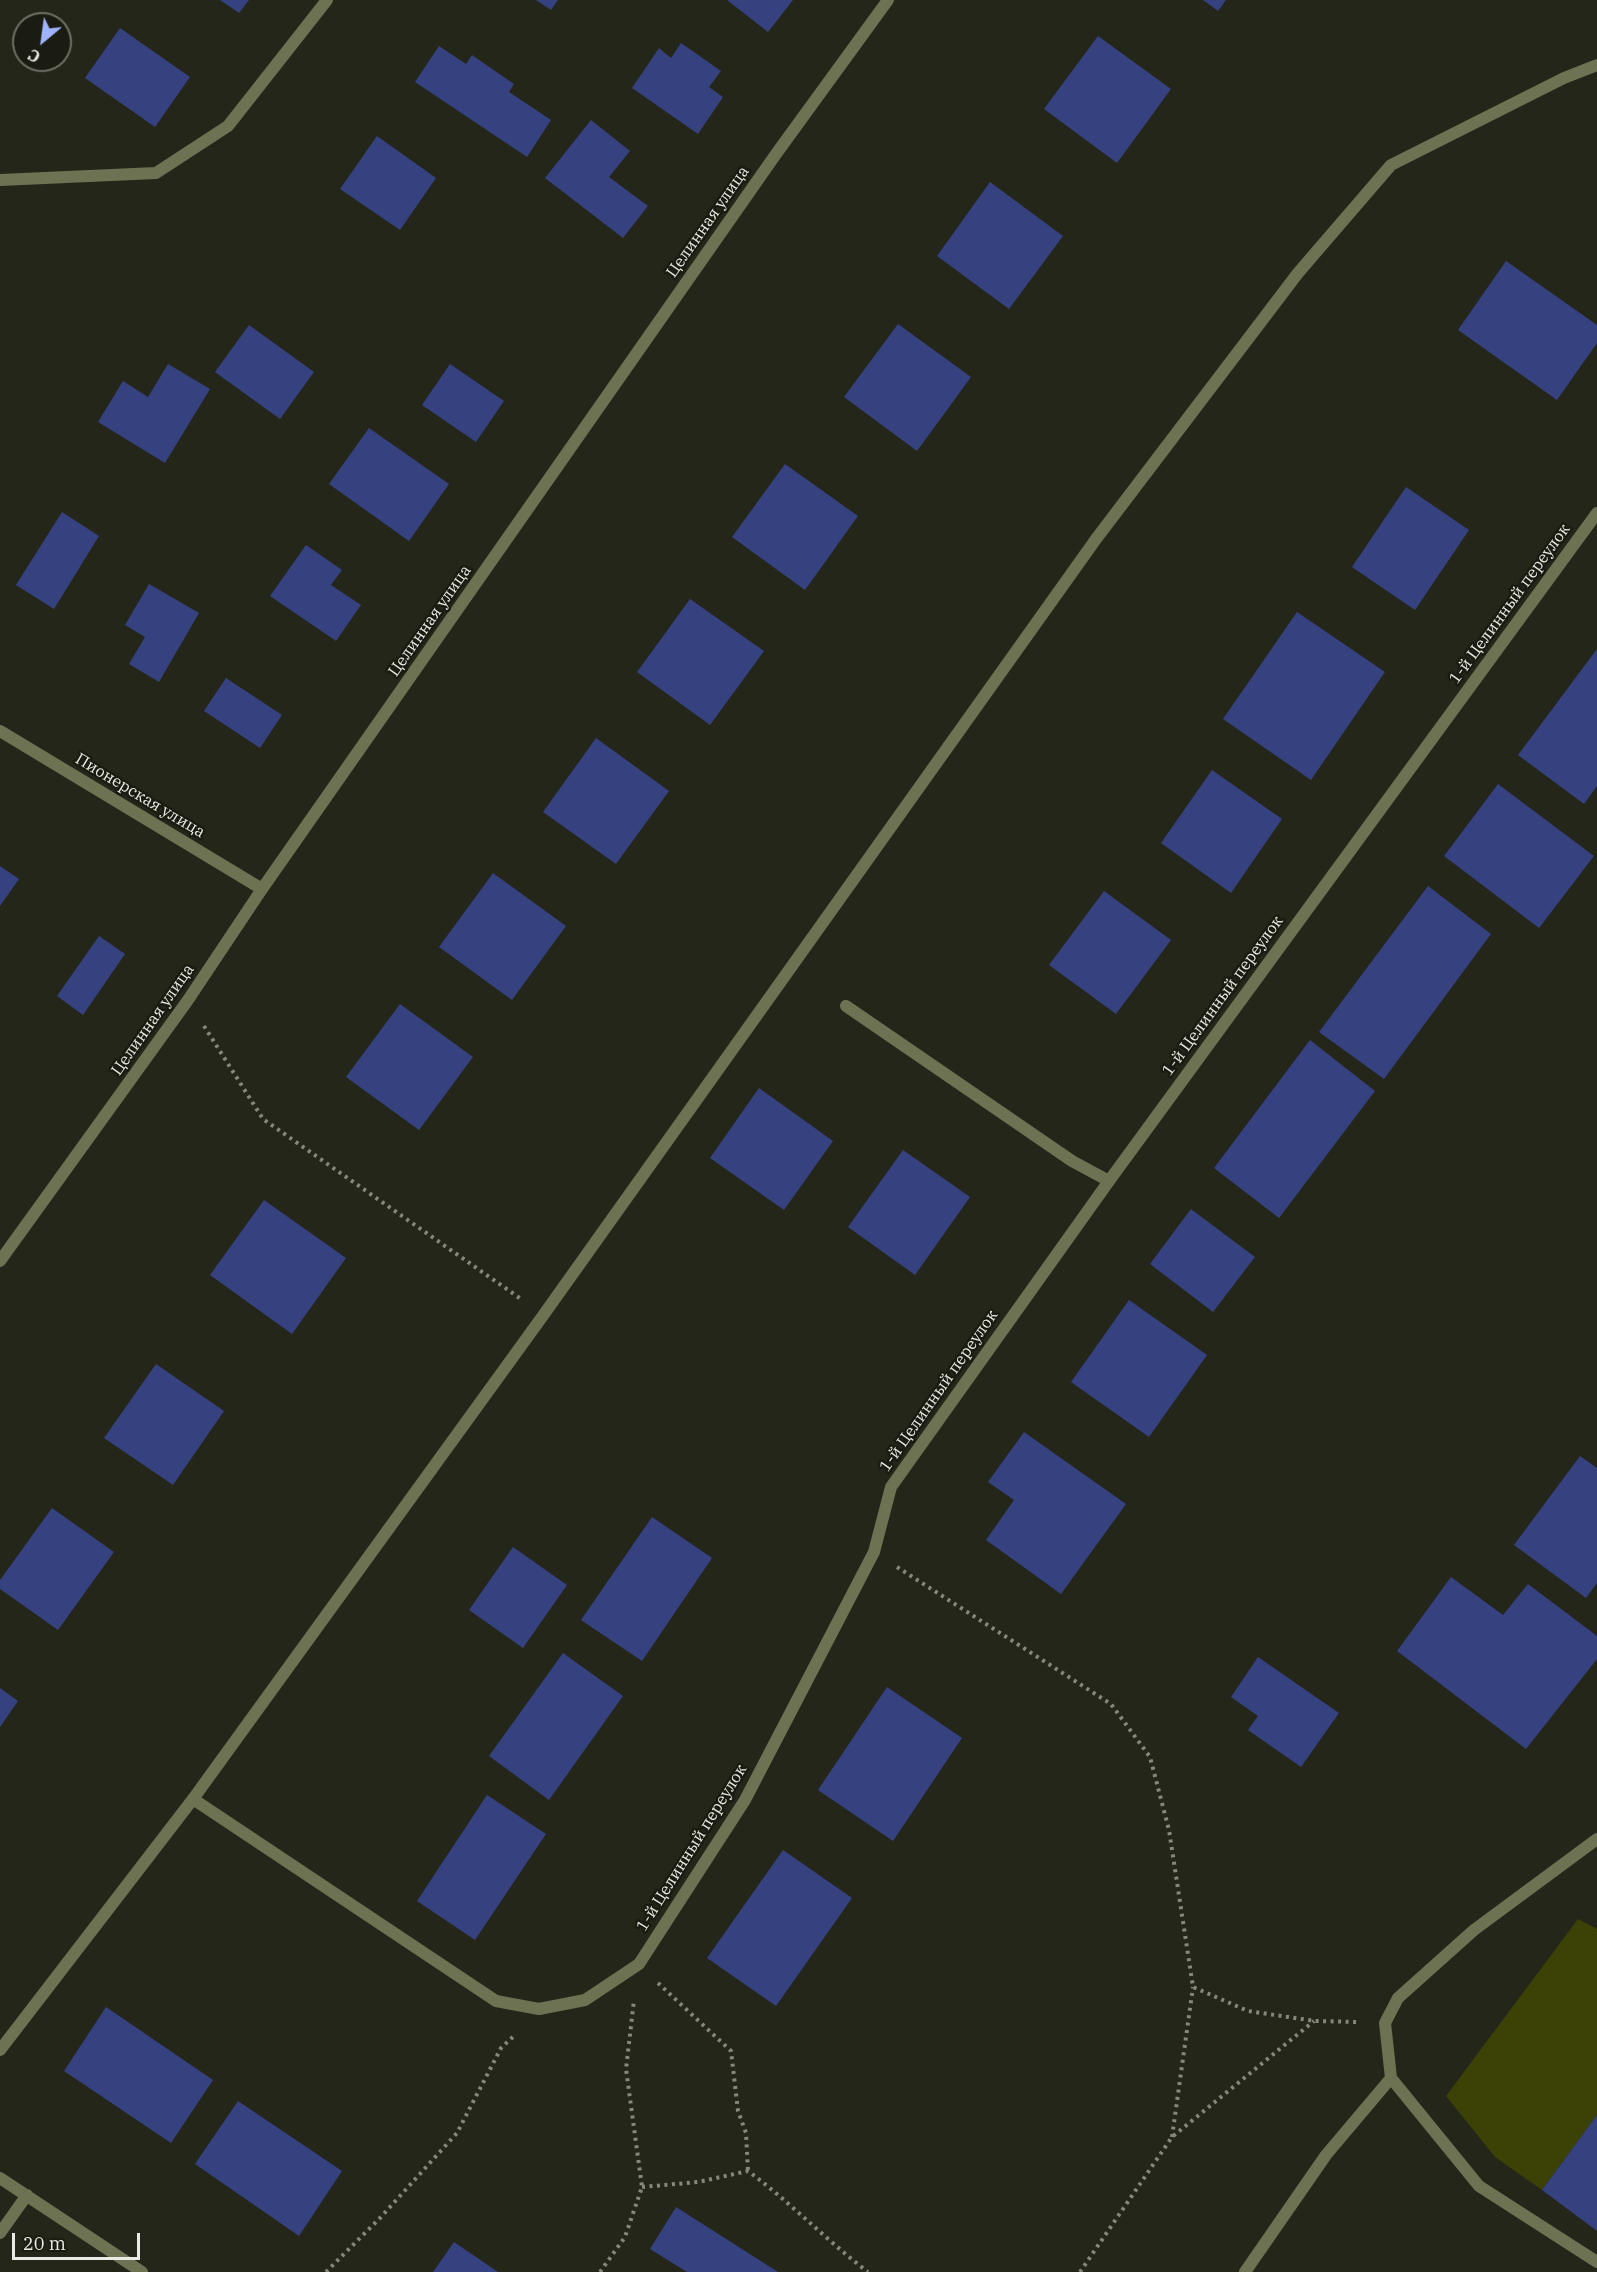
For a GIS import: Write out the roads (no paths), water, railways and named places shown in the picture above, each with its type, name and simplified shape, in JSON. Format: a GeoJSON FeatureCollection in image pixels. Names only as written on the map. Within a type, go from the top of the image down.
{"type":"FeatureCollection","features":[{"type":"Feature","properties":{"kind":"street"},"geometry":{"type":"LineString","coordinates":[[0,180],[156,173],[228,126],[327,0]]}},
{"type":"Feature","properties":{"kind":"street","name":"Целинная улица"},"geometry":{"type":"LineString","coordinates":[[0,1261],[188,1000],[262,889],[769,164],[888,0]]}},
{"type":"Feature","properties":{"kind":"street"},"geometry":{"type":"LineString","coordinates":[[0,2050],[193,1798],[542,1317],[1096,538],[1299,273],[1391,165],[1564,78],[1597,65]]}},
{"type":"Feature","properties":{"kind":"street","name":"1-й Целинный переулок"},"geometry":{"type":"LineString","coordinates":[[193,1798],[496,2001],[539,2009],[585,2000],[639,1964],[745,1800],[874,1552],[891,1487],[1109,1181],[1597,513]]}},
{"type":"Feature","properties":{"kind":"street","name":"Пионерская улица"},"geometry":{"type":"LineString","coordinates":[[0,731],[262,889]]}},
{"type":"Feature","properties":{"kind":"street"},"geometry":{"type":"LineString","coordinates":[[846,1006],[1072,1161],[1109,1181]]}},
{"type":"Feature","properties":{"kind":"street"},"geometry":{"type":"LineString","coordinates":[[1597,1839],[1474,1930],[1398,1998],[1385,2023],[1391,2078],[1479,2186],[1597,2262]]}},
{"type":"Feature","properties":{"kind":"street"},"geometry":{"type":"LineString","coordinates":[[1245,2272],[1326,2155],[1391,2078]]}},
{"type":"Feature","properties":{"kind":"street"},"geometry":{"type":"LineString","coordinates":[[0,2178],[142,2272]]}},
{"type":"Feature","properties":{"kind":"street"},"geometry":{"type":"LineString","coordinates":[[0,2233],[27,2195]]}}]}
